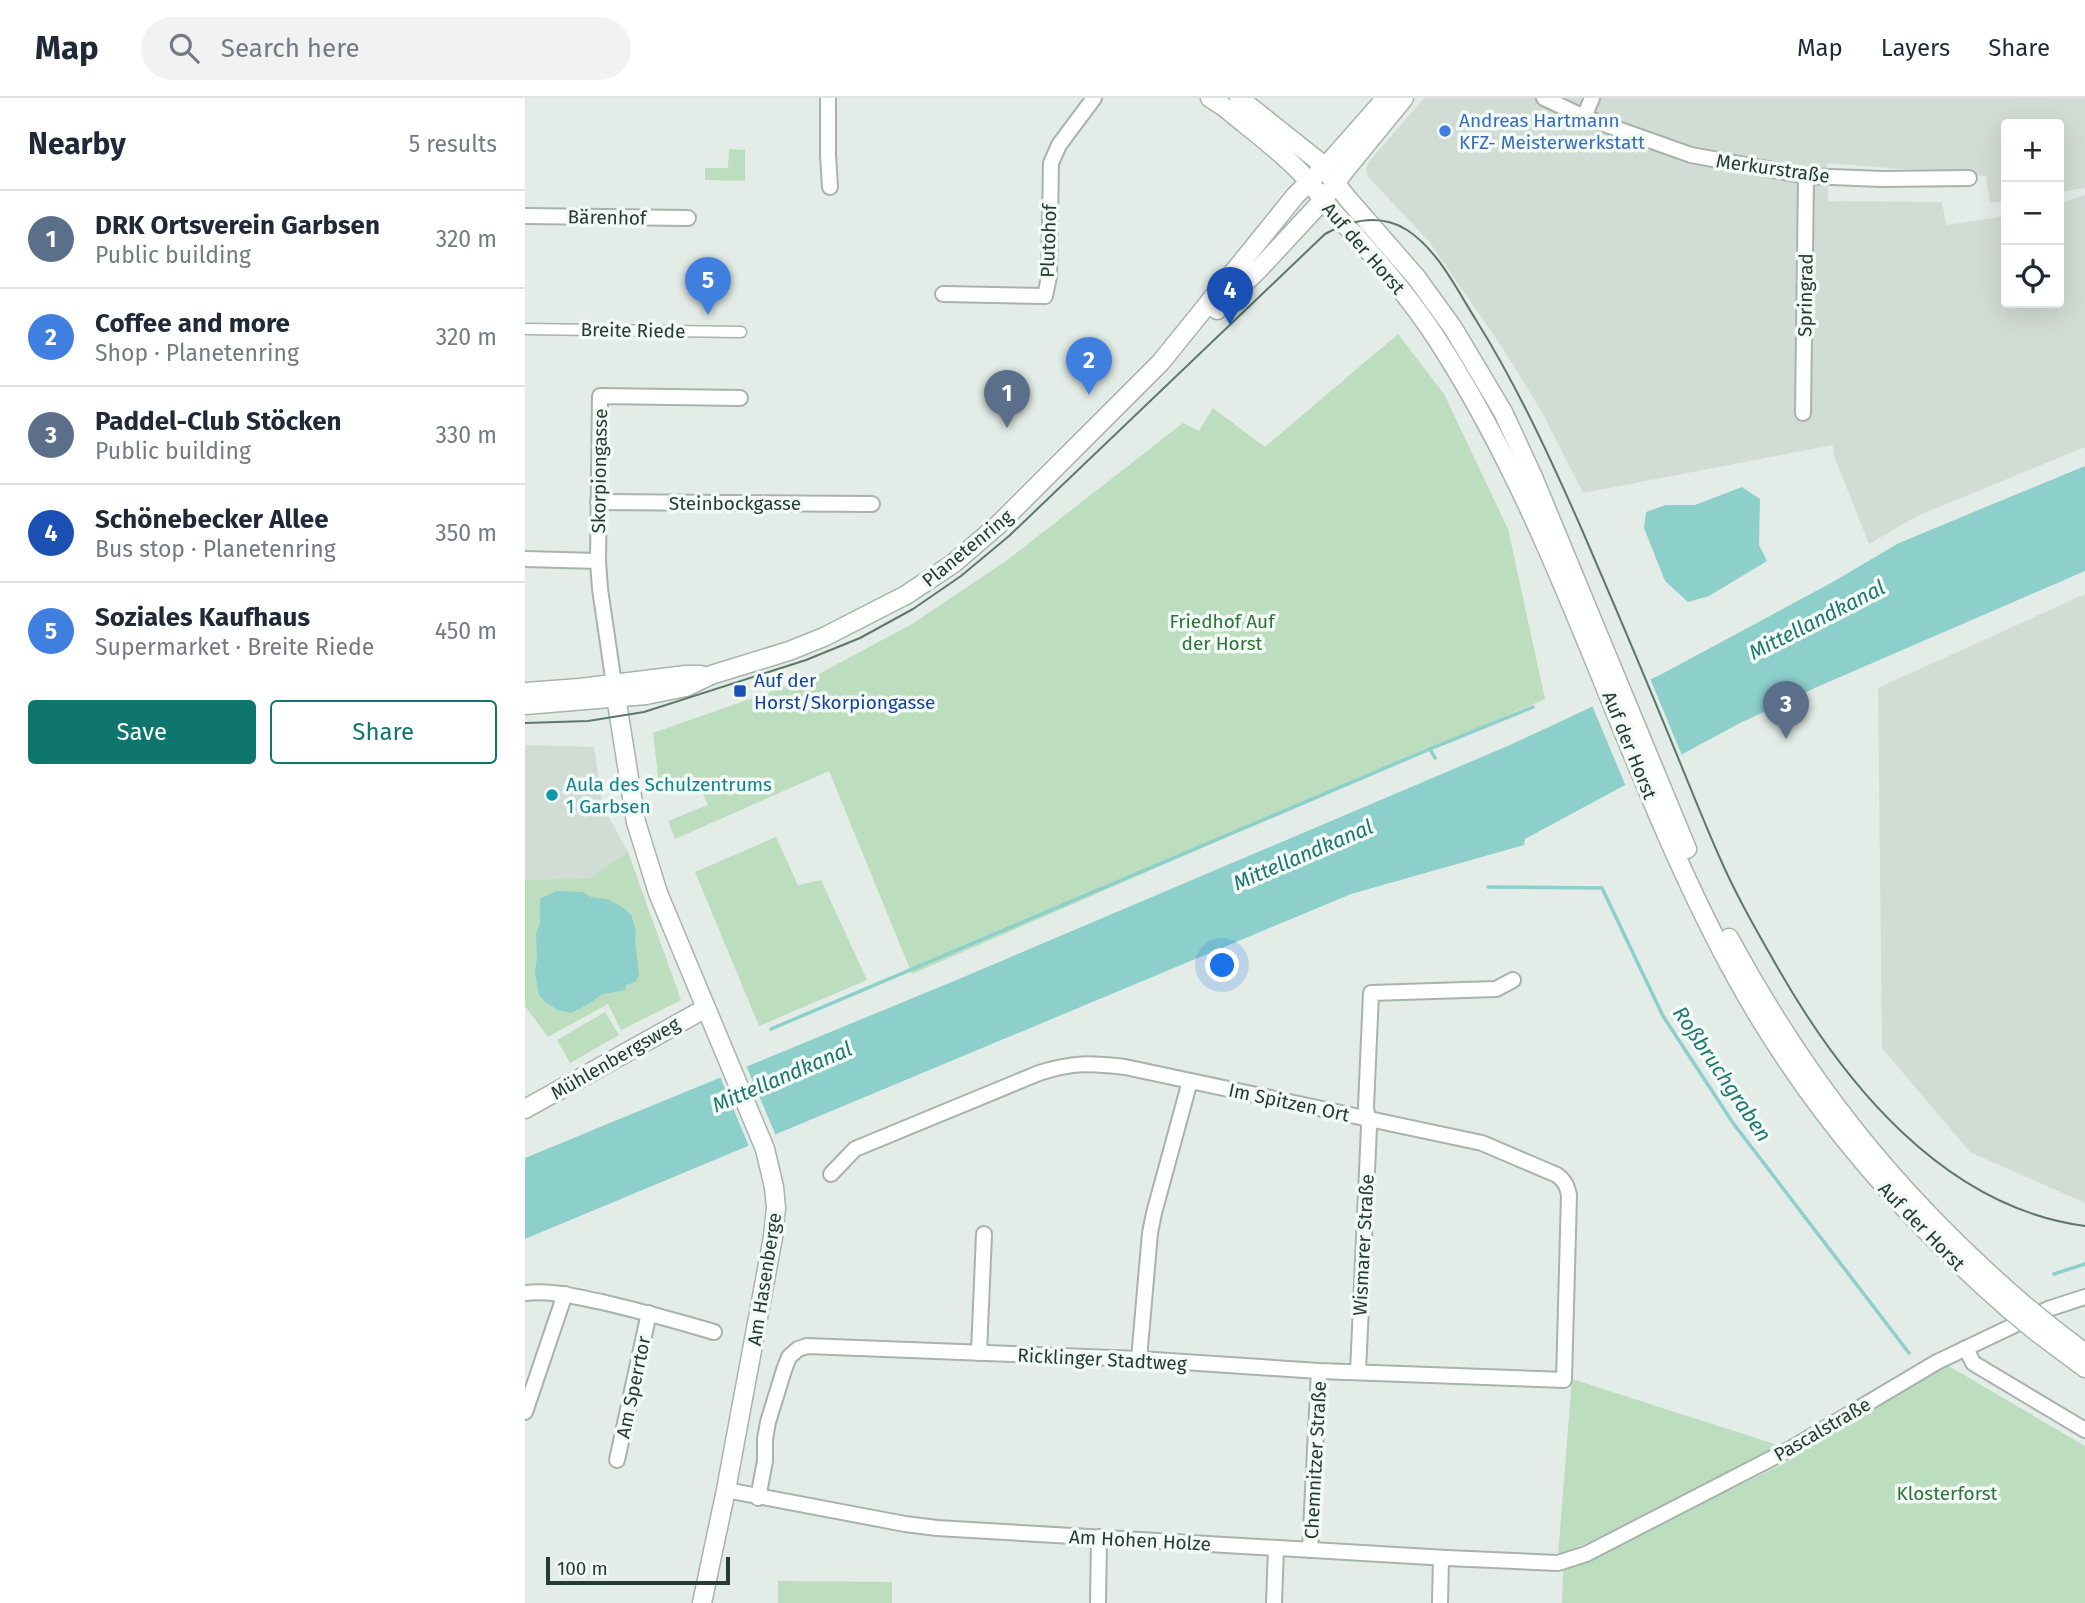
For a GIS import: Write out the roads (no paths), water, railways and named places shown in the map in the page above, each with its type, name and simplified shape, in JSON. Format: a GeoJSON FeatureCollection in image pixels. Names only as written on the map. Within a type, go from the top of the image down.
{"type":"FeatureCollection","features":[{"type":"Feature","properties":{"kind":"street"},"geometry":{"type":"LineString","coordinates":[[828,98],[831,187]]}},
{"type":"Feature","properties":{"kind":"street","name":"Plutohof"},"geometry":{"type":"LineString","coordinates":[[943,294],[1045,296],[1049,277],[1051,163],[1059,145],[1094,98]]}},
{"type":"Feature","properties":{"kind":"street","name":"Auf der Horst"},"geometry":{"type":"LineString","coordinates":[[1210,98],[1303,174],[1322,200],[1399,287],[1441,346],[1477,406],[1517,482],[1609,677]]}},
{"type":"Feature","properties":{"kind":"street","name":"Auf der Horst"},"geometry":{"type":"LineString","coordinates":[[1239,98],[1317,160],[1416,277],[1453,328],[1503,412],[1533,477],[1653,784],[1725,931],[1784,1034],[1821,1089],[1898,1184],[2016,1307],[2085,1368]]}},
{"type":"Feature","properties":{"kind":"street","name":"Planetenring"},"geometry":{"type":"LineString","coordinates":[[1175,347],[1289,204],[1386,98]]}},
{"type":"Feature","properties":{"kind":"street","name":"Planetenring"},"geometry":{"type":"LineString","coordinates":[[525,705],[615,691],[686,674],[711,675],[789,652],[835,633],[906,596],[954,563],[1038,487],[1175,347],[1260,268],[1322,200],[1404,98]]}},
{"type":"Feature","properties":{"kind":"street","name":"Merkurstraße"},"geometry":{"type":"LineString","coordinates":[[1544,98],[1584,117],[1691,155],[1806,176],[1969,178]]}},
{"type":"Feature","properties":{"kind":"street"},"geometry":{"type":"LineString","coordinates":[[1584,117],[1592,98]]}},
{"type":"Feature","properties":{"kind":"street","name":"Springrad"},"geometry":{"type":"LineString","coordinates":[[1803,413],[1806,176]]}},
{"type":"Feature","properties":{"kind":"street","name":"Bärenhof"},"geometry":{"type":"LineString","coordinates":[[525,216],[688,218]]}},
{"type":"Feature","properties":{"kind":"street","name":"Breite Riede"},"geometry":{"type":"LineString","coordinates":[[525,329],[741,332]]}},
{"type":"Feature","properties":{"kind":"street","name":"Skorpiongasse"},"geometry":{"type":"LineString","coordinates":[[615,691],[597,561],[600,396],[740,398]]}},
{"type":"Feature","properties":{"kind":"street","name":"Steinbockgasse"},"geometry":{"type":"LineString","coordinates":[[598,502],[872,504]]}},
{"type":"Feature","properties":{"kind":"street"},"geometry":{"type":"LineString","coordinates":[[525,559],[597,561]]}},
{"type":"Feature","properties":{"kind":"street","name":"Planetenring"},"geometry":{"type":"LineString","coordinates":[[525,692],[615,691]]}},
{"type":"Feature","properties":{"kind":"street","name":"Am Hasenberge"},"geometry":{"type":"LineString","coordinates":[[615,691],[636,822],[658,893],[765,1149],[774,1187],[776,1208],[773,1237],[702,1603]]}},
{"type":"Feature","properties":{"kind":"street","name":"Wismarer Straße"},"geometry":{"type":"LineString","coordinates":[[1358,1372],[1371,993],[1496,989],[1513,980]]}},
{"type":"Feature","properties":{"kind":"street","name":"Mühlenbergsweg"},"geometry":{"type":"LineString","coordinates":[[525,1110],[706,1008]]}},
{"type":"Feature","properties":{"kind":"street","name":"Im Spitzen Ort"},"geometry":{"type":"LineString","coordinates":[[831,1174],[855,1149],[1039,1073],[1062,1066],[1087,1063],[1125,1067],[1482,1143],[1564,1180],[1569,1195],[1564,1380]]}},
{"type":"Feature","properties":{"kind":"street"},"geometry":{"type":"LineString","coordinates":[[1139,1359],[1150,1233],[1190,1081]]}},
{"type":"Feature","properties":{"kind":"street"},"geometry":{"type":"LineString","coordinates":[[979,1353],[984,1234]]}},
{"type":"Feature","properties":{"kind":"street","name":"Am Sperrtor"},"geometry":{"type":"LineString","coordinates":[[525,1293],[542,1291],[565,1294],[649,1313],[714,1332]]}},
{"type":"Feature","properties":{"kind":"street"},"geometry":{"type":"LineString","coordinates":[[525,1412],[565,1294]]}},
{"type":"Feature","properties":{"kind":"street","name":"Pascalstraße"},"geometry":{"type":"LineString","coordinates":[[1559,1563],[1586,1554],[1792,1448],[1937,1362],[2048,1309],[2085,1297]]}},
{"type":"Feature","properties":{"kind":"street","name":"Am Sperrtor"},"geometry":{"type":"LineString","coordinates":[[617,1460],[649,1313]]}},
{"type":"Feature","properties":{"kind":"street","name":"Auf der Horst"},"geometry":{"type":"LineString","coordinates":[[2045,1330],[2085,1353]]}},
{"type":"Feature","properties":{"kind":"street","name":"Ricklinger Stadtweg"},"geometry":{"type":"LineString","coordinates":[[758,1498],[765,1461],[768,1422],[784,1370],[789,1357],[798,1349],[807,1346],[1564,1380]]}},
{"type":"Feature","properties":{"kind":"street"},"geometry":{"type":"LineString","coordinates":[[1966,1348],[1973,1363],[2085,1430]]}},
{"type":"Feature","properties":{"kind":"street","name":"Chemnitzer Straße"},"geometry":{"type":"LineString","coordinates":[[1310,1550],[1319,1371]]}},
{"type":"Feature","properties":{"kind":"street","name":"Am Hohen Holze"},"geometry":{"type":"LineString","coordinates":[[726,1490],[758,1498],[937,1528],[1559,1563]]}},
{"type":"Feature","properties":{"kind":"street"},"geometry":{"type":"LineString","coordinates":[[1098,1603],[1099,1537]]}},
{"type":"Feature","properties":{"kind":"street"},"geometry":{"type":"LineString","coordinates":[[1274,1603],[1276,1548]]}},
{"type":"Feature","properties":{"kind":"street"},"geometry":{"type":"LineString","coordinates":[[1440,1603],[1441,1558]]}},
{"type":"Feature","properties":{"kind":"water","name":"Mittellandkanal"},"geometry":{"type":"Polygon","coordinates":[[[2085,466],[2085,571],[1740,723],[1525,839],[1524,845],[1351,894],[525,1239],[525,1158],[959,979],[1510,745],[1660,675],[1831,583],[1899,543],[2085,466]]]}},
{"type":"Feature","properties":{"kind":"water"},"geometry":{"type":"Polygon","coordinates":[[[1742,487],[1760,499],[1759,545],[1767,561],[1709,596],[1688,602],[1665,581],[1644,528],[1646,512],[1666,505],[1695,505],[1742,487]]]}},
{"type":"Feature","properties":{"kind":"water"},"geometry":{"type":"Polygon","coordinates":[[[557,891],[582,892],[591,897],[607,899],[631,915],[636,931],[639,976],[635,982],[626,985],[625,990],[603,994],[571,1013],[558,1010],[545,1002],[539,995],[535,973],[540,899],[557,891]]]}},
{"type":"Feature","properties":{"kind":"waterway"},"geometry":{"type":"LineString","coordinates":[[1430,749],[1533,707]]}},
{"type":"Feature","properties":{"kind":"waterway"},"geometry":{"type":"LineString","coordinates":[[771,1029],[1430,749],[1435,758]]}},
{"type":"Feature","properties":{"kind":"waterway","name":"Roßbruchgraben"},"geometry":{"type":"LineString","coordinates":[[1488,887],[1602,888],[1663,1016],[1733,1123],[1909,1353]]}},
{"type":"Feature","properties":{"kind":"waterway","name":"Roßbruchgraben"},"geometry":{"type":"LineString","coordinates":[[2054,1274],[2085,1264]]}},
{"type":"Feature","properties":{"kind":"tram line"},"geometry":{"type":"LineString","coordinates":[[525,723],[588,721],[644,712],[806,660],[860,638],[913,609],[961,576],[1009,536],[1325,234],[1355,222],[1386,221],[1418,238],[1437,259],[1491,344],[1518,394],[1579,523],[1725,870],[1775,963],[1831,1051],[1864,1093],[1901,1131],[1941,1165],[1986,1193],[2033,1214],[2085,1226]]}},
{"type":"Feature","properties":{"kind":"place","name":"Andreas Hartmann KFZ- Meisterwerkstatt"},"geometry":{"type":"Point","coordinates":[1445,131]}},
{"type":"Feature","properties":{"kind":"place","name":"Soziales Kaufhaus"},"geometry":{"type":"Point","coordinates":[708,315]}},
{"type":"Feature","properties":{"kind":"place","name":"Schönebecker Allee"},"geometry":{"type":"Point","coordinates":[1230,325]}},
{"type":"Feature","properties":{"kind":"place","name":"Coffee and more"},"geometry":{"type":"Point","coordinates":[1089,395]}},
{"type":"Feature","properties":{"kind":"place","name":"DRK Ortsverein Garbsen"},"geometry":{"type":"Point","coordinates":[1007,428]}},
{"type":"Feature","properties":{"kind":"place","name":"Auf der Horst/Skorpiongasse"},"geometry":{"type":"Point","coordinates":[740,691]}},
{"type":"Feature","properties":{"kind":"place","name":"Paddel-Club Stöcken"},"geometry":{"type":"Point","coordinates":[1786,739]}},
{"type":"Feature","properties":{"kind":"place","name":"Aula des Schulzentrums 1 Garbsen"},"geometry":{"type":"Point","coordinates":[552,795]}},
{"type":"Feature","properties":{"kind":"park label","name":"Friedhof Auf der Horst"},"geometry":{"type":"Point","coordinates":[1222,632]}},
{"type":"Feature","properties":{"kind":"park label","name":"Klosterforst"},"geometry":{"type":"Point","coordinates":[1947,1493]}}]}
